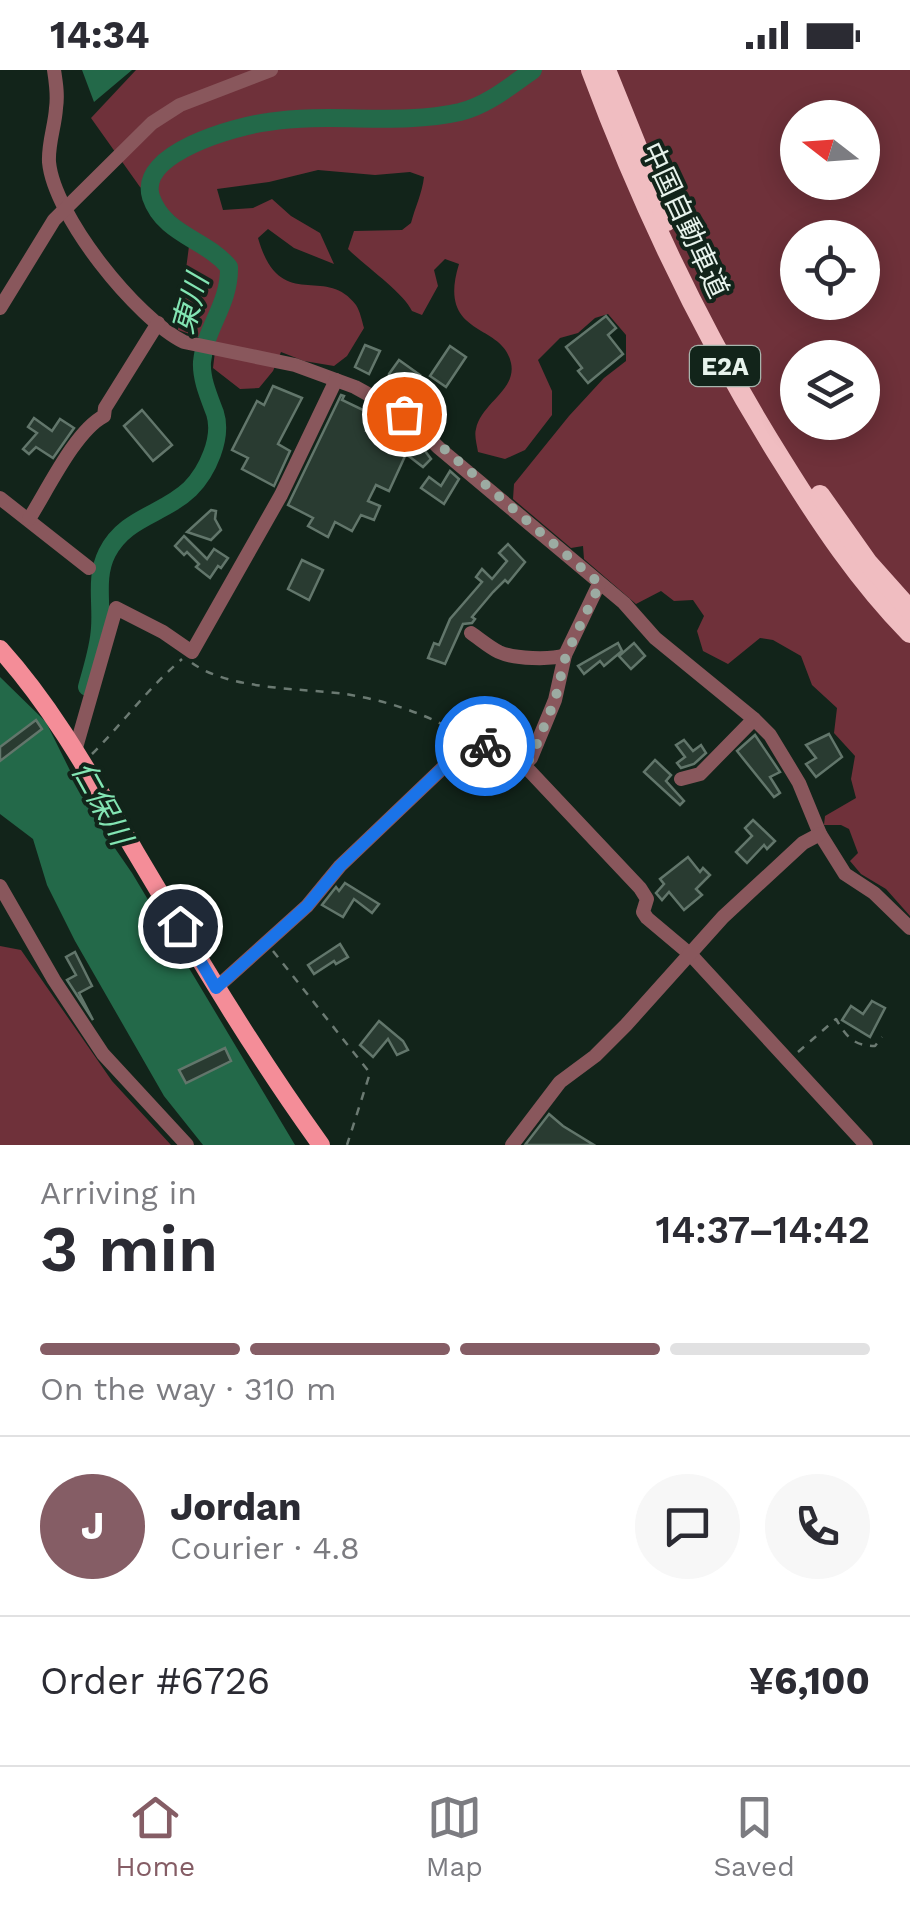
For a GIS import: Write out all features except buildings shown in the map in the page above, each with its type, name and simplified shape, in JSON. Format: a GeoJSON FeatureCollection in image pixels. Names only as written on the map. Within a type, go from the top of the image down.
{"type":"FeatureCollection","features":[{"type":"Feature","properties":{"kind":"highway","name":"中国自動車道"},"geometry":{"type":"LineString","coordinates":[[591,70],[641,198],[719,356],[825,528],[866,585],[910,633]]}},
{"type":"Feature","properties":{"kind":"highway","name":"中国自動車道"},"geometry":{"type":"LineString","coordinates":[[606,70],[656,196],[752,387],[836,520],[910,610]]}},
{"type":"Feature","properties":{"kind":"main road"},"geometry":{"type":"LineString","coordinates":[[0,649],[75,750],[216,988],[320,1145]]}},
{"type":"Feature","properties":{"kind":"street"},"geometry":{"type":"LineString","coordinates":[[54,70],[56,112],[49,158],[52,178],[64,211],[120,286],[168,334],[184,342],[295,365],[384,401],[404,414],[624,603],[655,638],[754,718],[770,735],[799,783],[820,834],[845,874],[874,894],[910,928]]}},
{"type":"Feature","properties":{"kind":"street"},"geometry":{"type":"LineString","coordinates":[[0,308],[54,220],[152,123],[180,104],[271,70]]}},
{"type":"Feature","properties":{"kind":"street"},"geometry":{"type":"LineString","coordinates":[[29,519],[76,446],[104,416],[105,408],[158,323]]}},
{"type":"Feature","properties":{"kind":"street"},"geometry":{"type":"LineString","coordinates":[[75,750],[116,608],[192,652],[282,495],[336,380]]}},
{"type":"Feature","properties":{"kind":"street"},"geometry":{"type":"LineString","coordinates":[[0,498],[89,568]]}},
{"type":"Feature","properties":{"kind":"street"},"geometry":{"type":"LineString","coordinates":[[524,765],[531,758],[555,700],[566,655],[600,584]]}},
{"type":"Feature","properties":{"kind":"street"},"geometry":{"type":"LineString","coordinates":[[471,633],[506,654],[547,660],[566,655]]}},
{"type":"Feature","properties":{"kind":"street"},"geometry":{"type":"LineString","coordinates":[[681,779],[700,774],[754,718]]}},
{"type":"Feature","properties":{"kind":"street"},"geometry":{"type":"LineString","coordinates":[[216,988],[307,906],[340,866],[472,740],[524,765],[640,888],[646,899],[643,912],[647,918],[691,956],[866,1145]]}},
{"type":"Feature","properties":{"kind":"street"},"geometry":{"type":"LineString","coordinates":[[512,1145],[552,1092],[595,1056],[723,917],[803,843],[820,834]]}},
{"type":"Feature","properties":{"kind":"street"},"geometry":{"type":"LineString","coordinates":[[0,886],[54,980],[103,1054],[187,1145]]}},
{"type":"Feature","properties":{"kind":"path"},"geometry":{"type":"LineString","coordinates":[[75,750],[125,721],[154,683],[184,657],[198,668],[241,680],[348,694],[409,710],[472,740]]}},
{"type":"Feature","properties":{"kind":"path"},"geometry":{"type":"LineString","coordinates":[[265,942],[370,1074],[347,1145]]}},
{"type":"Feature","properties":{"kind":"path"},"geometry":{"type":"LineString","coordinates":[[789,1060],[836,1018],[847,1037],[860,1046],[874,1046],[882,1037]]}},
{"type":"Feature","properties":{"kind":"shaded area"},"geometry":{"type":"Polygon","coordinates":[[[82,70],[132,70],[94,102],[82,70]]]}},
{"type":"Feature","properties":{"kind":"shaded area"},"geometry":{"type":"Polygon","coordinates":[[[136,70],[910,70],[910,916],[886,889],[861,874],[850,861],[858,853],[849,829],[824,825],[825,816],[856,798],[851,779],[855,756],[834,733],[837,708],[812,685],[801,656],[773,640],[760,638],[728,664],[703,651],[697,631],[704,616],[693,600],[674,601],[661,591],[636,604],[584,559],[583,546],[571,548],[513,499],[514,484],[569,416],[604,378],[626,361],[626,335],[608,314],[595,318],[578,333],[560,338],[538,360],[552,391],[552,415],[525,450],[505,459],[478,452],[475,434],[479,420],[509,381],[511,363],[506,350],[463,317],[456,305],[454,288],[459,264],[445,259],[434,270],[438,286],[422,315],[412,311],[393,288],[348,249],[354,231],[402,230],[411,223],[424,177],[410,172],[375,175],[318,170],[217,189],[223,210],[253,208],[272,199],[320,233],[334,264],[294,248],[268,229],[258,238],[267,261],[278,275],[291,282],[344,293],[357,307],[364,328],[347,356],[334,366],[281,352],[273,371],[259,388],[240,389],[213,368],[216,343],[178,330],[191,231],[140,187],[91,118],[136,70]]]}},
{"type":"Feature","properties":{"kind":"shaded area"},"geometry":{"type":"Polygon","coordinates":[[[0,677],[46,722],[92,815],[132,873],[295,1145],[203,1145],[164,1096],[75,941],[47,885],[33,839],[0,814],[0,677]]]}},
{"type":"Feature","properties":{"kind":"shaded area"},"geometry":{"type":"Polygon","coordinates":[[[0,946],[21,950],[112,1081],[171,1145],[0,1145],[0,946]]]}},
{"type":"Feature","properties":{"kind":"waterway","name":"東川"},"geometry":{"type":"LineString","coordinates":[[87,687],[98,643],[100,580],[107,553],[124,531],[190,489],[207,464],[217,433],[202,362],[226,293],[229,267],[157,210],[151,197],[151,181],[159,167],[192,144],[253,125],[292,119],[413,118],[460,112],[489,100],[533,70]]}},
{"type":"Feature","properties":{"kind":"way so far"},"geometry":{"type":"LineString","coordinates":[[404,414],[600,584],[566,655],[555,700],[531,758],[524,765],[485,746]]}},
{"type":"Feature","properties":{"kind":"route"},"geometry":{"type":"LineString","coordinates":[[180,926],[216,988],[307,906],[340,866],[472,740],[485,746]]}},
{"type":"Feature","properties":{"kind":"water label","name":"仁保川"},"geometry":{"type":"Point","coordinates":[102,803]}}]}
